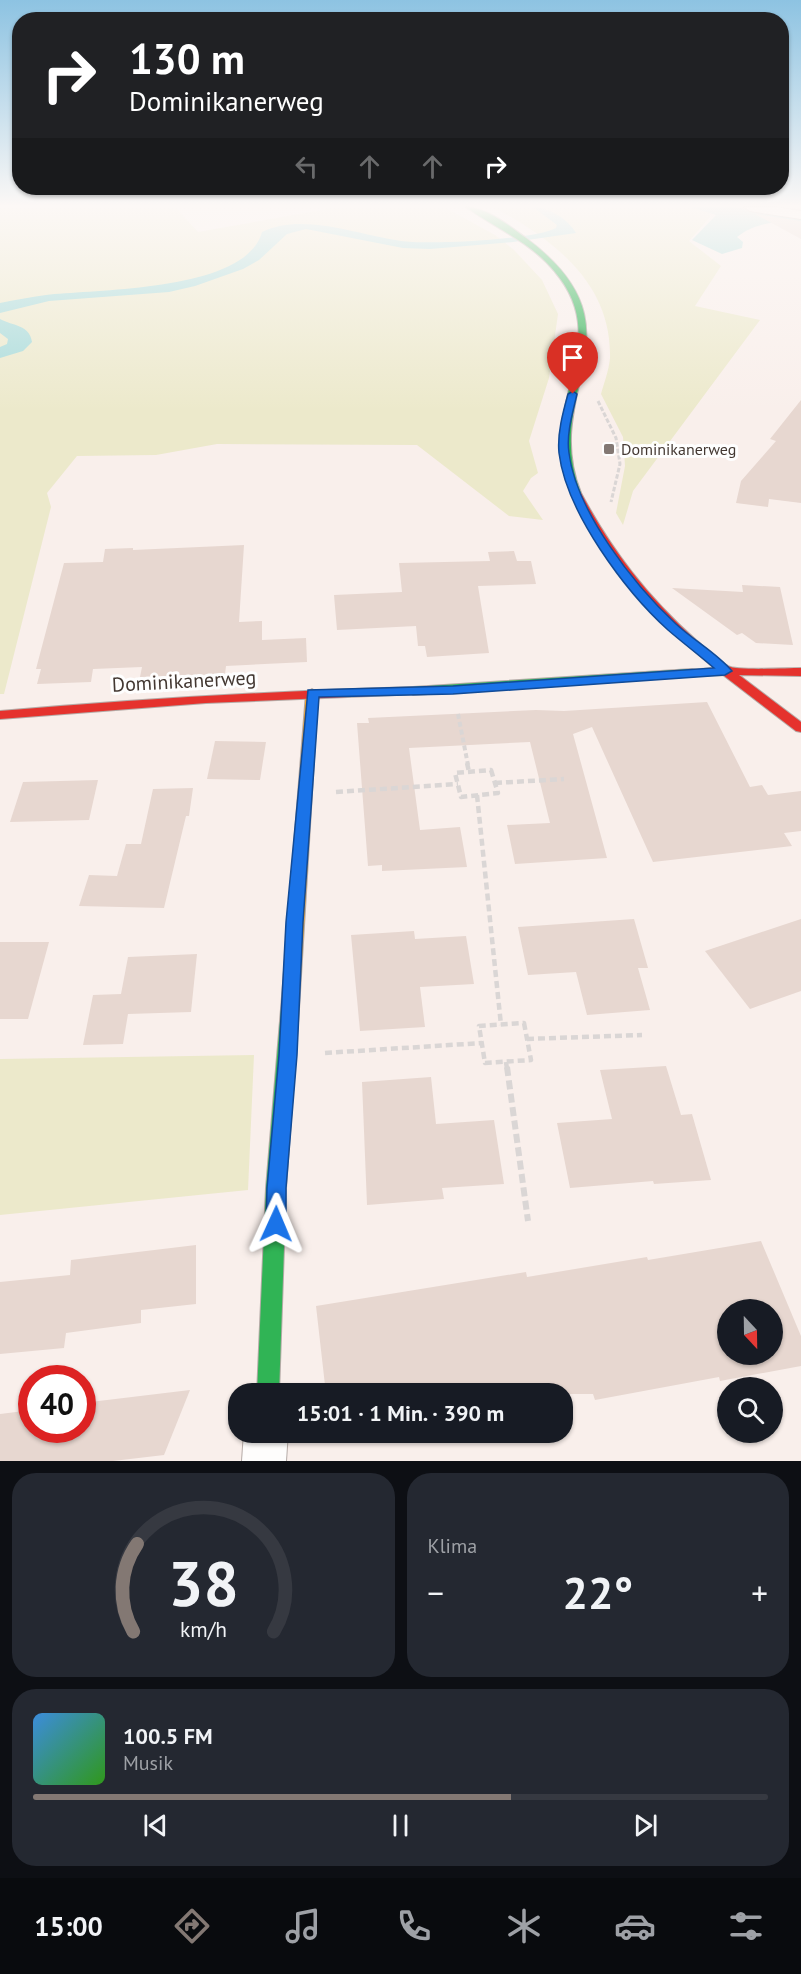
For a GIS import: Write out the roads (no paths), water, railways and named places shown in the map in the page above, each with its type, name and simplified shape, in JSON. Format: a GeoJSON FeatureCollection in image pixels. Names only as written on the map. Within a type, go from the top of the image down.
{"type":"FeatureCollection","features":[{"type":"Feature","properties":{"kind":"main road"},"geometry":{"type":"LineString","coordinates":[[562,275],[567,280],[582,316],[584,348],[567,417],[564,452],[573,486],[593,532],[631,582],[671,626],[725,671],[801,728]]}},
{"type":"Feature","properties":{"kind":"main road","name":"Dominikanerweg"},"geometry":{"type":"LineString","coordinates":[[0,715],[107,705],[312,693],[453,690],[725,671],[801,672]]}},
{"type":"Feature","properties":{"kind":"main road"},"geometry":{"type":"LineString","coordinates":[[268,1383],[276,1188],[288,1055],[295,922],[312,693]]}},
{"type":"Feature","properties":{"kind":"street"},"geometry":{"type":"LineString","coordinates":[[264,1461],[265,1443]]}},
{"type":"Feature","properties":{"kind":"water"},"geometry":{"type":"Polygon","coordinates":[[[226,275],[169,292],[49,301],[0,313],[0,303],[46,295],[167,284],[200,277],[226,275]]]}},
{"type":"Feature","properties":{"kind":"water"},"geometry":{"type":"Polygon","coordinates":[[[0,319],[24,329],[31,336],[32,342],[23,351],[0,358],[0,347],[7,344],[8,339],[0,333],[0,319]]]}},
{"type":"Feature","properties":{"kind":"place","name":"Dominikanerweg"},"geometry":{"type":"Point","coordinates":[609,449]}}]}
